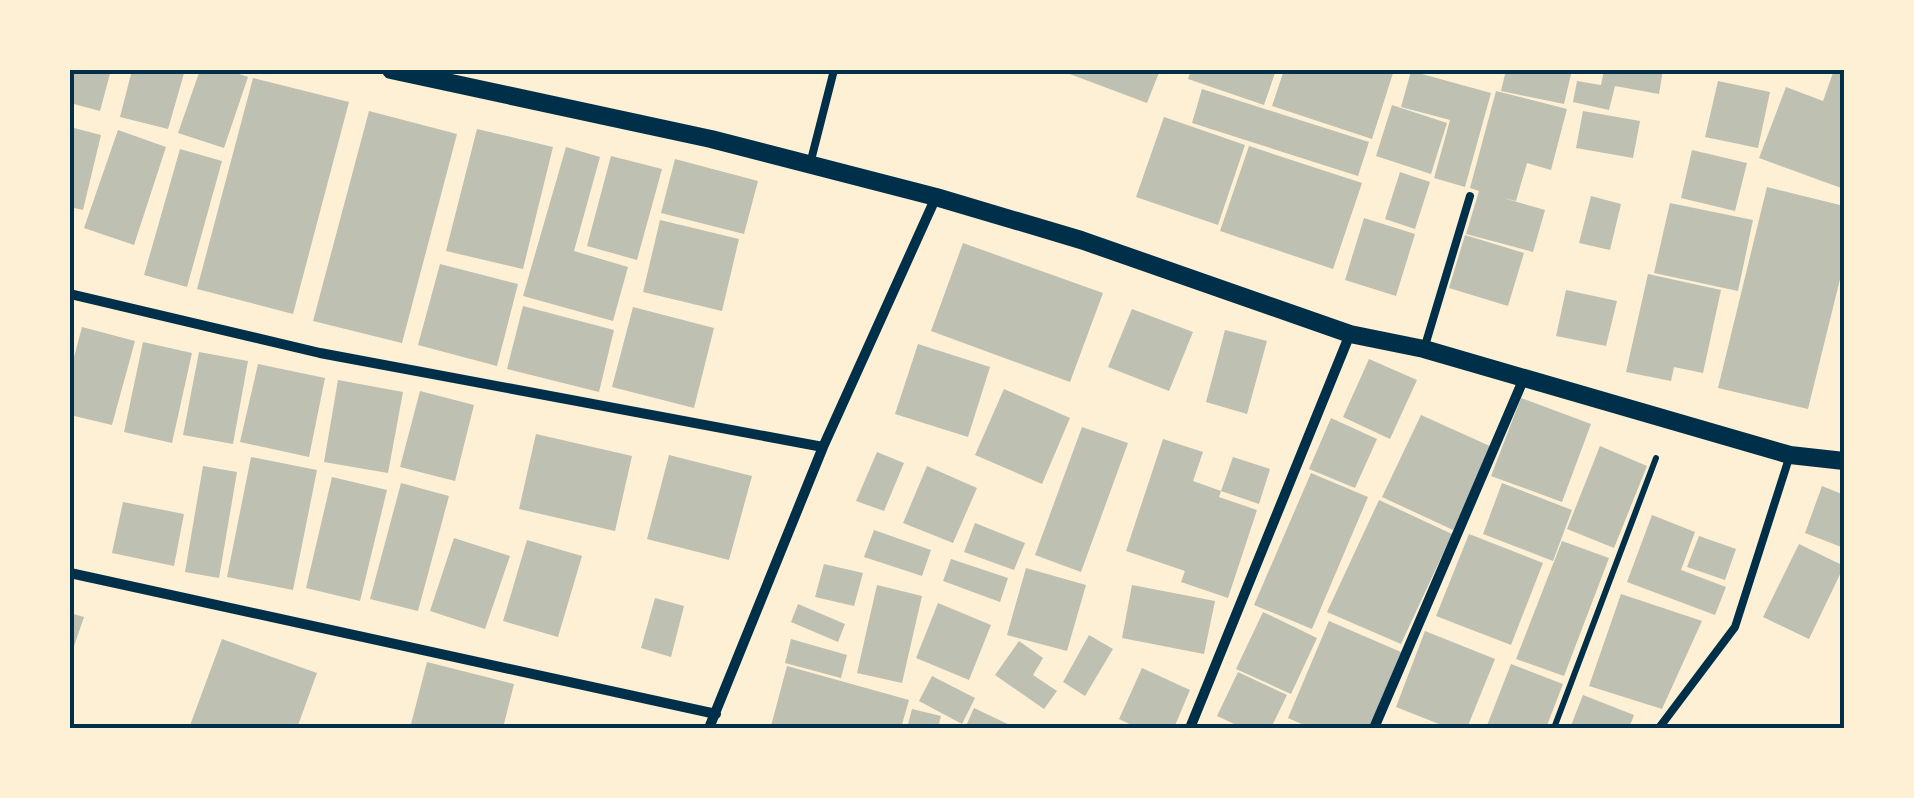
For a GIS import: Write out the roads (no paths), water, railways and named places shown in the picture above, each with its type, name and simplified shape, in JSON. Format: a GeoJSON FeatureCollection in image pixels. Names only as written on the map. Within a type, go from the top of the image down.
{"type":"FeatureCollection","features":[{"type":"Feature","properties":{"kind":"street"},"geometry":{"type":"LineString","coordinates":[[391,70],[810,164],[936,197],[1081,240],[1350,334],[1424,350],[1790,455],[1844,461]]}},
{"type":"Feature","properties":{"kind":"street"},"geometry":{"type":"LineString","coordinates":[[709,728],[824,447],[936,197]]}},
{"type":"Feature","properties":{"kind":"street"},"geometry":{"type":"LineString","coordinates":[[70,294],[320,353],[824,447]]}},
{"type":"Feature","properties":{"kind":"street"},"geometry":{"type":"LineString","coordinates":[[1190,728],[1350,334]]}},
{"type":"Feature","properties":{"kind":"street"},"geometry":{"type":"LineString","coordinates":[[1374,728],[1524,378]]}},
{"type":"Feature","properties":{"kind":"street"},"geometry":{"type":"LineString","coordinates":[[70,573],[716,714]]}},
{"type":"Feature","properties":{"kind":"lane"},"geometry":{"type":"LineString","coordinates":[[810,164],[834,70]]}},
{"type":"Feature","properties":{"kind":"lane"},"geometry":{"type":"LineString","coordinates":[[1424,350],[1470,196]]}},
{"type":"Feature","properties":{"kind":"lane"},"geometry":{"type":"LineString","coordinates":[[1659,728],[1735,627],[1790,455]]}}]}
